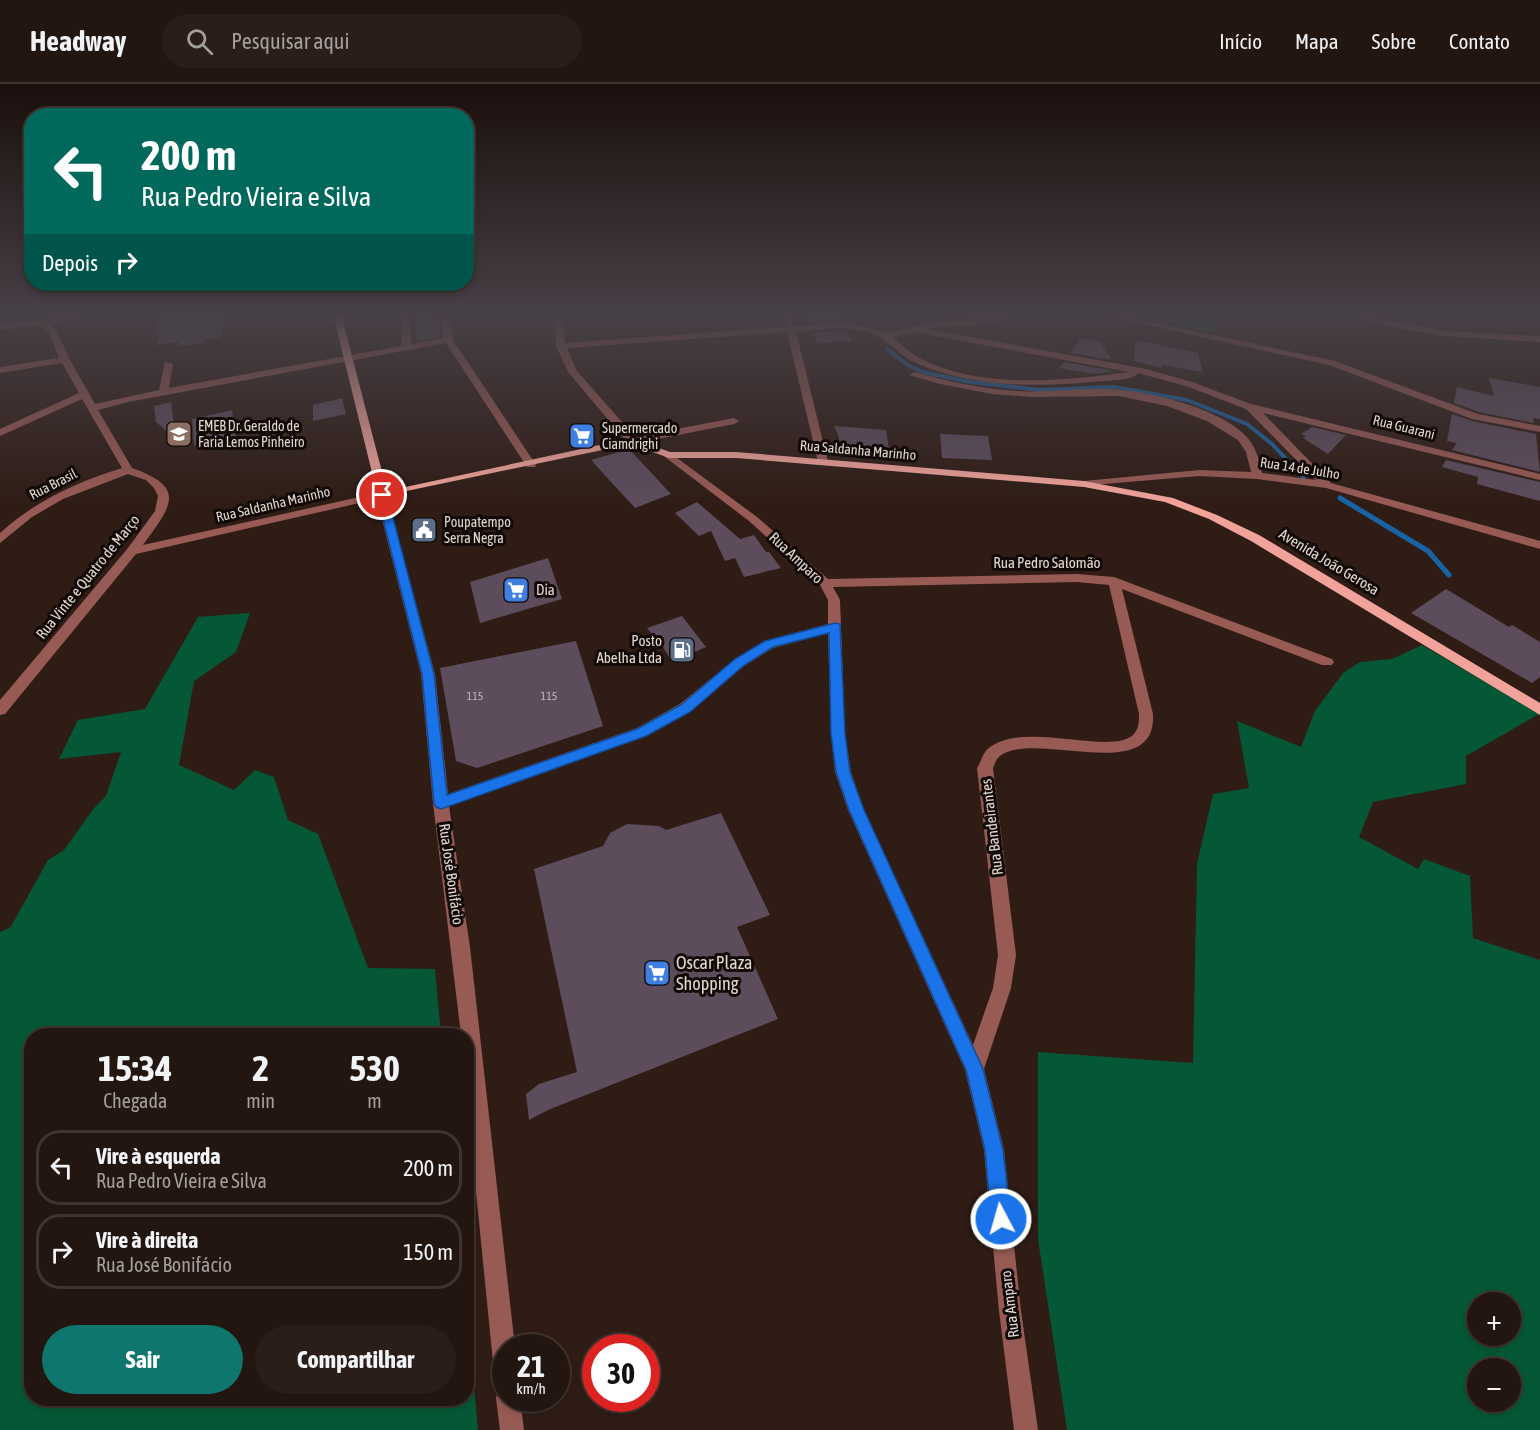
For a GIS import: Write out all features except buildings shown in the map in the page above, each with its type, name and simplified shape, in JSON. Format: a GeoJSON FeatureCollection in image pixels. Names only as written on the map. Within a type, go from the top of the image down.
{"type":"FeatureCollection","features":[{"type":"Feature","properties":{"kind":"main road","name":"Rua José Bonifácio"},"geometry":{"type":"LineString","coordinates":[[353,377],[382,495]]}},
{"type":"Feature","properties":{"kind":"main road","name":"Rua Saldanha Marinho"},"geometry":{"type":"LineString","coordinates":[[382,495],[531,465],[632,441],[669,456],[736,455],[1084,484]]}},
{"type":"Feature","properties":{"kind":"main road","name":"Avenida João Gerosa"},"geometry":{"type":"LineString","coordinates":[[1084,484],[1169,500],[1213,517],[1255,538],[1363,601],[1540,710]]}},
{"type":"Feature","properties":{"kind":"street"},"geometry":{"type":"LineString","coordinates":[[75,377],[128,470]]}},
{"type":"Feature","properties":{"kind":"street"},"geometry":{"type":"LineString","coordinates":[[164,392],[166,377]]}},
{"type":"Feature","properties":{"kind":"street"},"geometry":{"type":"LineString","coordinates":[[93,408],[244,377]]}},
{"type":"Feature","properties":{"kind":"street"},"geometry":{"type":"LineString","coordinates":[[472,377],[531,465]]}},
{"type":"Feature","properties":{"kind":"street"},"geometry":{"type":"LineString","coordinates":[[577,377],[632,441]]}},
{"type":"Feature","properties":{"kind":"street"},"geometry":{"type":"LineString","coordinates":[[802,377],[823,462]]}},
{"type":"Feature","properties":{"kind":"street"},"geometry":{"type":"LineString","coordinates":[[922,377],[978,389],[1050,395],[1121,393],[1201,414],[1222,423],[1241,436],[1251,450],[1257,476]]}},
{"type":"Feature","properties":{"kind":"street"},"geometry":{"type":"LineString","coordinates":[[969,377],[1038,383],[1099,377]]}},
{"type":"Feature","properties":{"kind":"street"},"geometry":{"type":"LineString","coordinates":[[969,377],[978,389]]}},
{"type":"Feature","properties":{"kind":"street","name":"Rua Guarani"},"geometry":{"type":"LineString","coordinates":[[1163,377],[1248,406],[1540,477]]}},
{"type":"Feature","properties":{"kind":"street"},"geometry":{"type":"LineString","coordinates":[[1369,377],[1476,417],[1540,429]]}},
{"type":"Feature","properties":{"kind":"street"},"geometry":{"type":"LineString","coordinates":[[0,433],[85,394]]}},
{"type":"Feature","properties":{"kind":"street"},"geometry":{"type":"LineString","coordinates":[[1248,406],[1264,419],[1327,485]]}},
{"type":"Feature","properties":{"kind":"street","name":"Rua Saldanha Marinho"},"geometry":{"type":"LineString","coordinates":[[632,441],[734,421]]}},
{"type":"Feature","properties":{"kind":"street","name":"Rua Amparo"},"geometry":{"type":"LineString","coordinates":[[669,456],[753,519],[825,583],[834,600],[838,734],[843,772],[856,810],[974,1069],[994,1150],[1010,1311],[1026,1430]]}},
{"type":"Feature","properties":{"kind":"street","name":"Rua Brasil"},"geometry":{"type":"LineString","coordinates":[[0,539],[37,507],[66,491],[128,470]]}},
{"type":"Feature","properties":{"kind":"street","name":"Rua Vinte e Quatro de Março"},"geometry":{"type":"LineString","coordinates":[[0,710],[132,551],[161,511],[164,496],[150,478],[128,470]]}},
{"type":"Feature","properties":{"kind":"street","name":"Rua 14 de Julho"},"geometry":{"type":"LineString","coordinates":[[1084,484],[1199,473],[1257,476],[1327,485],[1540,544]]}},
{"type":"Feature","properties":{"kind":"street","name":"Rua Saldanha Marinho"},"geometry":{"type":"LineString","coordinates":[[132,551],[382,495]]}},
{"type":"Feature","properties":{"kind":"street","name":"Rua José Bonifácio"},"geometry":{"type":"LineString","coordinates":[[382,495],[428,674],[441,803],[470,1028]]}},
{"type":"Feature","properties":{"kind":"street","name":"Rua Pedro Salomão"},"geometry":{"type":"LineString","coordinates":[[825,583],[1077,578],[1114,581],[1327,662]]}},
{"type":"Feature","properties":{"kind":"street","name":"Rua Bandeirantes"},"geometry":{"type":"LineString","coordinates":[[974,1069],[1002,988],[1006,956],[985,768],[994,753],[1008,745],[1029,742],[1119,747],[1136,742],[1146,729],[1146,714],[1114,581]]}},
{"type":"Feature","properties":{"kind":"street"},"geometry":{"type":"LineString","coordinates":[[441,803],[642,732],[685,708],[739,663],[769,644],[835,627]]}},
{"type":"Feature","properties":{"kind":"street","name":"Rua José Bonifácio"},"geometry":{"type":"LineString","coordinates":[[474,1070],[502,1334]]}},
{"type":"Feature","properties":{"kind":"street"},"geometry":{"type":"LineString","coordinates":[[510,1412],[512,1430]]}},
{"type":"Feature","properties":{"kind":"green space"},"geometry":{"type":"Polygon","coordinates":[[[250,613],[236,652],[194,681],[179,765],[234,790],[255,770],[274,777],[288,820],[318,834],[368,968],[435,969],[440,1028],[24,1028],[24,1406],[474,1406],[474,1386],[478,1430],[0,1430],[0,932],[10,928],[48,860],[64,850],[94,808],[106,796],[121,752],[59,759],[78,720],[145,709],[198,617],[250,613]]]}},
{"type":"Feature","properties":{"kind":"green space"},"geometry":{"type":"Polygon","coordinates":[[[1422,645],[1539,714],[1466,756],[1466,784],[1373,802],[1359,837],[1418,869],[1424,859],[1470,876],[1473,938],[1540,960],[1540,1430],[1067,1430],[1038,1239],[1038,1052],[1193,1063],[1197,864],[1213,794],[1249,788],[1237,721],[1301,747],[1315,711],[1343,673],[1360,662],[1392,659],[1422,645]]]}},
{"type":"Feature","properties":{"kind":"waterway"},"geometry":{"type":"LineString","coordinates":[[946,377],[1041,390],[1114,387],[1187,400],[1247,424],[1272,444],[1304,478]]}},
{"type":"Feature","properties":{"kind":"waterway"},"geometry":{"type":"LineString","coordinates":[[1340,498],[1428,551],[1449,575]]}},
{"type":"Feature","properties":{"kind":"place","name":"EMEB Dr. Geraldo de Faria Lemos Pinheiro"},"geometry":{"type":"Point","coordinates":[179,434]}},
{"type":"Feature","properties":{"kind":"place","name":"Supermercado Ciamdrighi"},"geometry":{"type":"Point","coordinates":[582,436]}},
{"type":"Feature","properties":{"kind":"place","name":"Poupatempo Serra Negra"},"geometry":{"type":"Point","coordinates":[424,530]}},
{"type":"Feature","properties":{"kind":"place","name":"Dia"},"geometry":{"type":"Point","coordinates":[516,590]}},
{"type":"Feature","properties":{"kind":"place","name":"Posto Abelha Ltda"},"geometry":{"type":"Point","coordinates":[682,650]}},
{"type":"Feature","properties":{"kind":"place","name":"Oscar Plaza Shopping"},"geometry":{"type":"Point","coordinates":[657,973]}},
{"type":"Feature","properties":{"kind":"route"},"geometry":{"type":"LineString","coordinates":[[382,495],[428,674],[441,803],[642,732],[668,720],[739,663],[769,644],[835,627],[838,734],[843,772],[856,810],[974,1069],[994,1150],[1001,1219]]}}]}
